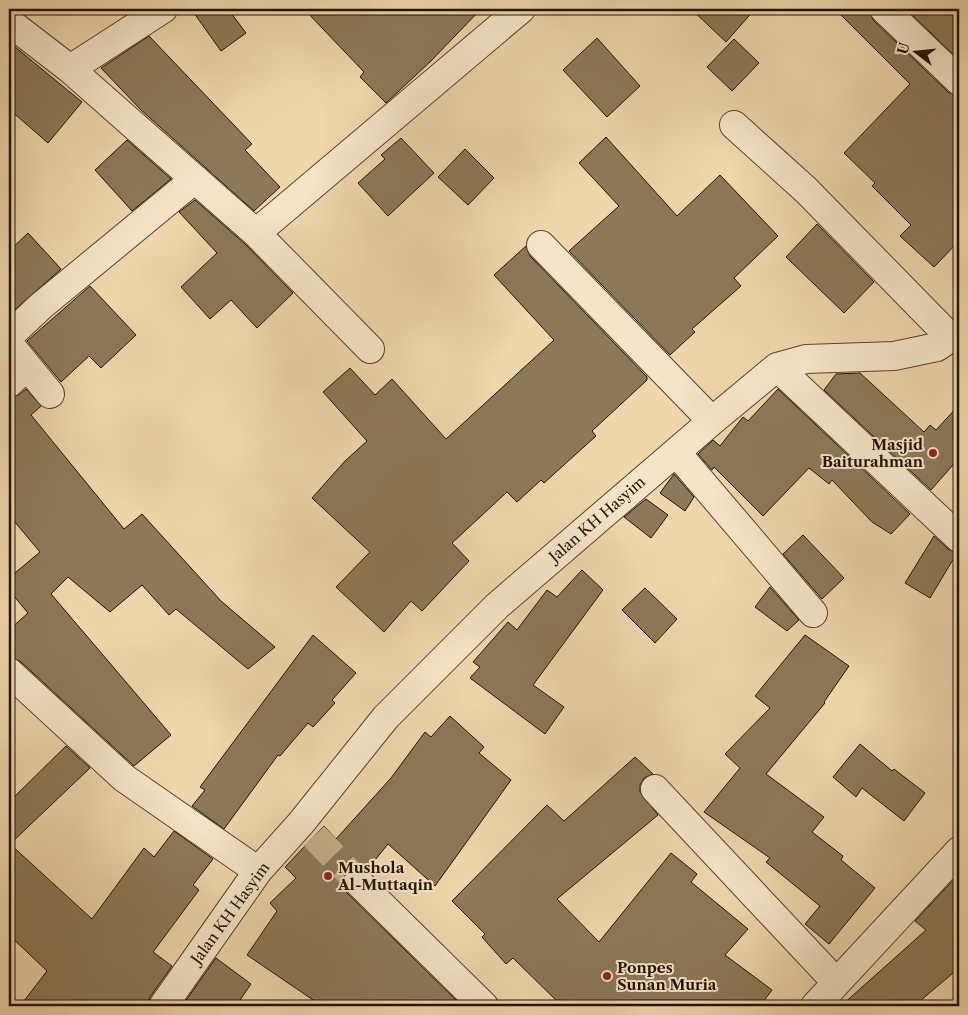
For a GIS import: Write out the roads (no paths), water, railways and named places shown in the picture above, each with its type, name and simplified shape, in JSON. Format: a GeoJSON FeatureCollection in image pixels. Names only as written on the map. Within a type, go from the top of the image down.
{"type":"FeatureCollection","features":[{"type":"Feature","properties":{"kind":"street"},"geometry":{"type":"LineString","coordinates":[[70,69],[163,9]]}},
{"type":"Feature","properties":{"kind":"street"},"geometry":{"type":"LineString","coordinates":[[256,233],[521,9]]}},
{"type":"Feature","properties":{"kind":"street"},"geometry":{"type":"LineString","coordinates":[[884,9],[959,81]]}},
{"type":"Feature","properties":{"kind":"street"},"geometry":{"type":"LineString","coordinates":[[9,22],[70,69],[256,233],[370,349]]}},
{"type":"Feature","properties":{"kind":"street"},"geometry":{"type":"LineString","coordinates":[[734,125],[806,190],[956,336]]}},
{"type":"Feature","properties":{"kind":"street"},"geometry":{"type":"LineString","coordinates":[[9,336],[41,306],[195,179]]}},
{"type":"Feature","properties":{"kind":"street"},"geometry":{"type":"LineString","coordinates":[[541,245],[712,421]]}},
{"type":"Feature","properties":{"kind":"street","name":"Jalan KH Hasyim"},"geometry":{"type":"LineString","coordinates":[[163,1006],[258,870],[308,830],[386,717],[497,606],[712,421],[777,367],[806,359],[894,356],[937,347],[956,336]]}},
{"type":"Feature","properties":{"kind":"street"},"geometry":{"type":"LineString","coordinates":[[9,344],[18,375],[50,394]]}},
{"type":"Feature","properties":{"kind":"street"},"geometry":{"type":"LineString","coordinates":[[777,367],[959,538]]}},
{"type":"Feature","properties":{"kind":"street"},"geometry":{"type":"LineString","coordinates":[[676,452],[813,612]]}},
{"type":"Feature","properties":{"kind":"street"},"geometry":{"type":"LineString","coordinates":[[9,672],[124,778],[258,870]]}},
{"type":"Feature","properties":{"kind":"street"},"geometry":{"type":"LineString","coordinates":[[655,789],[836,982]]}},
{"type":"Feature","properties":{"kind":"street"},"geometry":{"type":"LineString","coordinates":[[815,1006],[959,851]]}},
{"type":"Feature","properties":{"kind":"street"},"geometry":{"type":"LineString","coordinates":[[358,882],[484,1006]]}},
{"type":"Feature","properties":{"kind":"tunnel"},"geometry":{"type":"LineString","coordinates":[[314,836],[358,882]]}},
{"type":"Feature","properties":{"kind":"place","name":"Masjid Baiturahman"},"geometry":{"type":"Point","coordinates":[933,453]}},
{"type":"Feature","properties":{"kind":"place","name":"Mushola Al-Muttaqin"},"geometry":{"type":"Point","coordinates":[328,876]}},
{"type":"Feature","properties":{"kind":"place","name":"Ponpes Sunan Muria"},"geometry":{"type":"Point","coordinates":[607,976]}}]}
